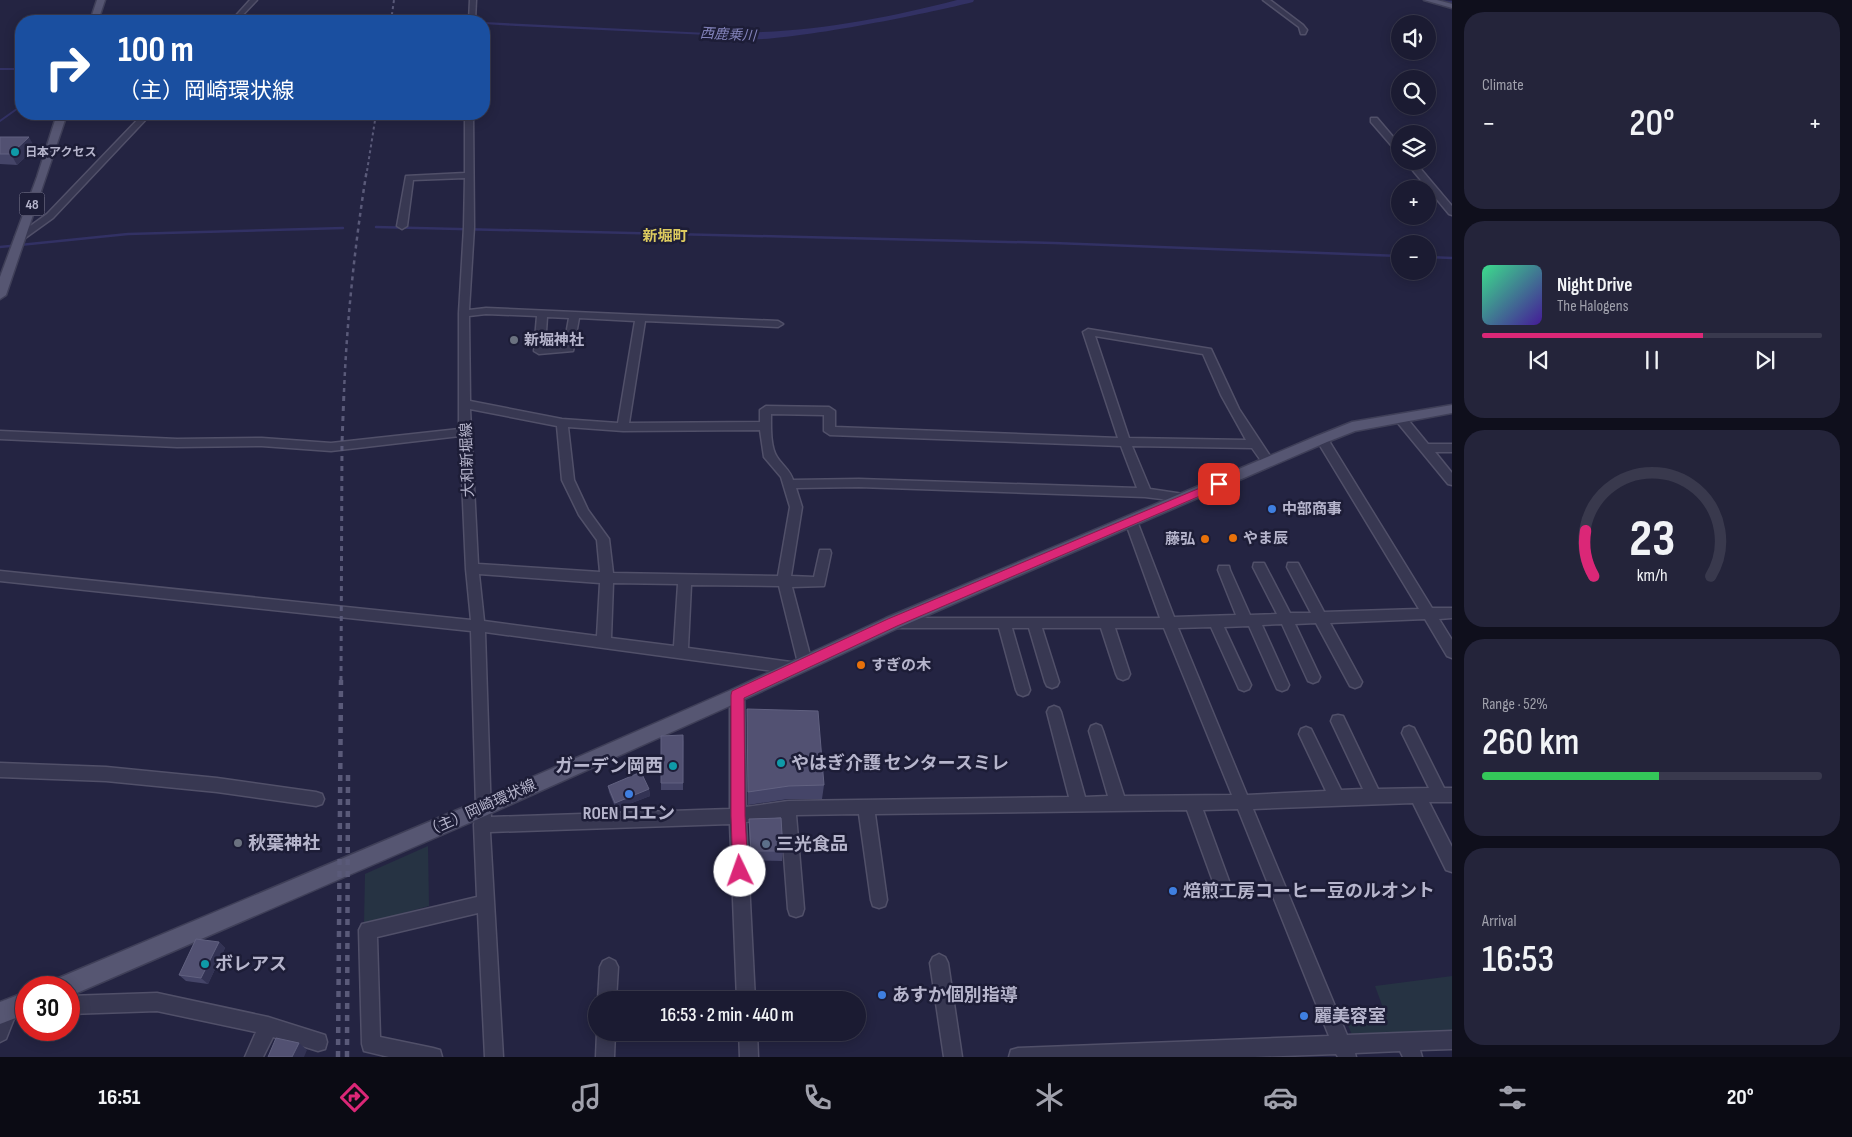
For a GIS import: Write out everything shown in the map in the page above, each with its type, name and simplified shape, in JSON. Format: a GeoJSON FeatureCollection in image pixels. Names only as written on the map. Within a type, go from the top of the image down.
{"type":"FeatureCollection","features":[{"type":"Feature","properties":{"kind":"main road"},"geometry":{"type":"LineString","coordinates":[[96,15],[101,0]]}},
{"type":"Feature","properties":{"kind":"main road"},"geometry":{"type":"LineString","coordinates":[[1428,0],[1452,6]]}},
{"type":"Feature","properties":{"kind":"main road","name":"48"},"geometry":{"type":"LineString","coordinates":[[0,295],[60,120]]}},
{"type":"Feature","properties":{"kind":"main road","name":"（主）岡崎環状線"},"geometry":{"type":"LineString","coordinates":[[80,980],[737,695],[892,623],[1322,439],[1352,427],[1452,409]]}},
{"type":"Feature","properties":{"kind":"street"},"geometry":{"type":"LineString","coordinates":[[240,15],[254,0]]}},
{"type":"Feature","properties":{"kind":"street"},"geometry":{"type":"LineString","coordinates":[[472,15],[473,0]]}},
{"type":"Feature","properties":{"kind":"street"},"geometry":{"type":"LineString","coordinates":[[1266,0],[1301,26],[1304,30],[1303,34]]}},
{"type":"Feature","properties":{"kind":"street"},"geometry":{"type":"LineString","coordinates":[[18,239],[50,216],[140,120]]}},
{"type":"Feature","properties":{"kind":"street","name":"大和新堀線"},"geometry":{"type":"LineString","coordinates":[[469,120],[469,227],[464,313],[465,432],[472,568],[478,626],[484,806],[482,825],[494,1057]]}},
{"type":"Feature","properties":{"kind":"street"},"geometry":{"type":"LineString","coordinates":[[1374,120],[1391,140]]}},
{"type":"Feature","properties":{"kind":"street"},"geometry":{"type":"LineString","coordinates":[[1417,170],[1452,212]]}},
{"type":"Feature","properties":{"kind":"street"},"geometry":{"type":"LineString","coordinates":[[402,226],[409,178],[469,174]]}},
{"type":"Feature","properties":{"kind":"street"},"geometry":{"type":"LineString","coordinates":[[464,313],[486,311],[778,324]]}},
{"type":"Feature","properties":{"kind":"street"},"geometry":{"type":"LineString","coordinates":[[542,314],[539,350],[569,349],[574,315]]}},
{"type":"Feature","properties":{"kind":"street"},"geometry":{"type":"LineString","coordinates":[[623,427],[640,318]]}},
{"type":"Feature","properties":{"kind":"street"},"geometry":{"type":"LineString","coordinates":[[1145,493],[1125,442],[1088,332],[1207,352],[1221,384],[1254,444],[1268,462]]}},
{"type":"Feature","properties":{"kind":"street"},"geometry":{"type":"LineString","coordinates":[[465,404],[562,424],[623,427],[765,426]]}},
{"type":"Feature","properties":{"kind":"street"},"geometry":{"type":"LineString","coordinates":[[0,576],[478,626],[800,666],[784,580],[796,507],[786,476],[770,457],[765,426],[766,410],[829,411],[830,432],[1125,442],[1254,444]]}},
{"type":"Feature","properties":{"kind":"street"},"geometry":{"type":"LineString","coordinates":[[1401,419],[1452,481]]}},
{"type":"Feature","properties":{"kind":"street"},"geometry":{"type":"LineString","coordinates":[[562,424],[568,480],[583,512],[603,539],[607,578],[604,642]]}},
{"type":"Feature","properties":{"kind":"street"},"geometry":{"type":"LineString","coordinates":[[0,435],[177,443],[262,442],[330,446],[465,432]]}},
{"type":"Feature","properties":{"kind":"street"},"geometry":{"type":"LineString","coordinates":[[1322,439],[1452,652]]}},
{"type":"Feature","properties":{"kind":"street"},"geometry":{"type":"LineString","coordinates":[[1426,448],[1452,448]]}},
{"type":"Feature","properties":{"kind":"street"},"geometry":{"type":"LineString","coordinates":[[788,484],[859,483],[1145,493],[1186,498]]}},
{"type":"Feature","properties":{"kind":"street"},"geometry":{"type":"LineString","coordinates":[[1131,521],[1168,623],[1344,1051]]}},
{"type":"Feature","properties":{"kind":"street"},"geometry":{"type":"LineString","coordinates":[[472,568],[607,578],[819,582],[825,553]]}},
{"type":"Feature","properties":{"kind":"street"},"geometry":{"type":"LineString","coordinates":[[1259,567],[1313,677]]}},
{"type":"Feature","properties":{"kind":"street"},"geometry":{"type":"LineString","coordinates":[[1292,567],[1355,682]]}},
{"type":"Feature","properties":{"kind":"street"},"geometry":{"type":"LineString","coordinates":[[1224,570],[1282,685]]}},
{"type":"Feature","properties":{"kind":"street"},"geometry":{"type":"LineString","coordinates":[[681,652],[685,579]]}},
{"type":"Feature","properties":{"kind":"street"},"geometry":{"type":"LineString","coordinates":[[892,623],[1168,623],[1452,613]]}},
{"type":"Feature","properties":{"kind":"street"},"geometry":{"type":"LineString","coordinates":[[1215,621],[1244,685]]}},
{"type":"Feature","properties":{"kind":"street"},"geometry":{"type":"LineString","coordinates":[[1004,623],[1023,690]]}},
{"type":"Feature","properties":{"kind":"street"},"geometry":{"type":"LineString","coordinates":[[1034,623],[1052,682]]}},
{"type":"Feature","properties":{"kind":"street"},"geometry":{"type":"LineString","coordinates":[[1106,623],[1123,674]]}},
{"type":"Feature","properties":{"kind":"street"},"geometry":{"type":"LineString","coordinates":[[737,695],[738,816],[746,991]]}},
{"type":"Feature","properties":{"kind":"street"},"geometry":{"type":"LineString","coordinates":[[1054,712],[1080,804]]}},
{"type":"Feature","properties":{"kind":"street"},"geometry":{"type":"LineString","coordinates":[[1338,721],[1374,796]]}},
{"type":"Feature","properties":{"kind":"street"},"geometry":{"type":"LineString","coordinates":[[1096,731],[1118,803]]}},
{"type":"Feature","properties":{"kind":"street"},"geometry":{"type":"LineString","coordinates":[[1409,733],[1446,795]]}},
{"type":"Feature","properties":{"kind":"street"},"geometry":{"type":"LineString","coordinates":[[1306,734],[1338,798]]}},
{"type":"Feature","properties":{"kind":"street"},"geometry":{"type":"LineString","coordinates":[[0,770],[106,774],[217,785],[316,799]]}},
{"type":"Feature","properties":{"kind":"street"},"geometry":{"type":"LineString","coordinates":[[1417,795],[1452,864]]}},
{"type":"Feature","properties":{"kind":"street"},"geometry":{"type":"LineString","coordinates":[[482,825],[738,816],[788,808],[1243,802],[1446,795]]}},
{"type":"Feature","properties":{"kind":"street"},"geometry":{"type":"LineString","coordinates":[[1192,802],[1221,881]]}},
{"type":"Feature","properties":{"kind":"street"},"geometry":{"type":"LineString","coordinates":[[866,806],[879,900]]}},
{"type":"Feature","properties":{"kind":"street"},"geometry":{"type":"LineString","coordinates":[[788,808],[796,909]]}},
{"type":"Feature","properties":{"kind":"street"},"geometry":{"type":"LineString","coordinates":[[432,1057],[371,1044],[368,930],[487,904]]}},
{"type":"Feature","properties":{"kind":"street"},"geometry":{"type":"LineString","coordinates":[[939,964],[953,1057]]}},
{"type":"Feature","properties":{"kind":"street"},"geometry":{"type":"LineString","coordinates":[[607,991],[608,967]]}},
{"type":"Feature","properties":{"kind":"street"},"geometry":{"type":"LineString","coordinates":[[80,1005],[157,1002],[268,1026],[318,1042]]}},
{"type":"Feature","properties":{"kind":"street"},"geometry":{"type":"LineString","coordinates":[[0,1033],[11,1009]]}},
{"type":"Feature","properties":{"kind":"street"},"geometry":{"type":"LineString","coordinates":[[254,1057],[268,1026]]}},
{"type":"Feature","properties":{"kind":"street"},"geometry":{"type":"LineString","coordinates":[[1018,1057],[1409,1050],[1452,1040]]}},
{"type":"Feature","properties":{"kind":"street"},"geometry":{"type":"LineString","coordinates":[[605,1057],[606,1041]]}},
{"type":"Feature","properties":{"kind":"street"},"geometry":{"type":"LineString","coordinates":[[748,1041],[749,1057]]}},
{"type":"Feature","properties":{"kind":"shaded area"},"geometry":{"type":"Polygon","coordinates":[[[428,846],[429,906],[364,924],[365,874],[428,846]]]}},
{"type":"Feature","properties":{"kind":"shaded area"},"geometry":{"type":"Polygon","coordinates":[[[1452,976],[1452,1033],[1352,1035],[1344,1016],[1386,1016],[1375,986],[1452,976]]]}},
{"type":"Feature","properties":{"kind":"water"},"geometry":{"type":"Polygon","coordinates":[[[490,22],[749,35],[751,37],[490,24],[490,22]]]}},
{"type":"Feature","properties":{"kind":"building"},"geometry":{"type":"Polygon","coordinates":[[[0,137],[29,137],[11,154],[0,154],[0,137]]]}},
{"type":"Feature","properties":{"kind":"building","name":"やはぎ介護 センタースミレ"},"geometry":{"type":"Polygon","coordinates":[[[747,709],[818,711],[824,785],[789,786],[748,792],[747,709]]]}},
{"type":"Feature","properties":{"kind":"building","name":"ガーデン岡西"},"geometry":{"type":"Polygon","coordinates":[[[683,735],[683,783],[661,783],[661,736],[683,735]]]}},
{"type":"Feature","properties":{"kind":"building","name":"ROEN ロエン"},"geometry":{"type":"Polygon","coordinates":[[[641,772],[649,789],[615,803],[608,786],[641,772]]]}},
{"type":"Feature","properties":{"kind":"building","name":"三光食品"},"geometry":{"type":"Polygon","coordinates":[[[781,818],[783,851],[751,851],[749,819],[781,818]]]}},
{"type":"Feature","properties":{"kind":"building"},"geometry":{"type":"Polygon","coordinates":[[[196,939],[219,942],[201,978],[179,975],[196,939]]]}},
{"type":"Feature","properties":{"kind":"building"},"geometry":{"type":"Polygon","coordinates":[[[276,1038],[299,1043],[292,1057],[268,1057],[276,1038]]]}},
{"type":"Feature","properties":{"kind":"waterway","name":"西鹿乗川"},"geometry":{"type":"LineString","coordinates":[[724,35],[771,34],[838,27],[913,14],[969,0]]}},
{"type":"Feature","properties":{"kind":"waterway"},"geometry":{"type":"LineString","coordinates":[[1440,1],[1452,2]]}},
{"type":"Feature","properties":{"kind":"waterway"},"geometry":{"type":"LineString","coordinates":[[0,69],[15,69]]}},
{"type":"Feature","properties":{"kind":"waterway"},"geometry":{"type":"LineString","coordinates":[[0,121],[15,110]]}},
{"type":"Feature","properties":{"kind":"waterway"},"geometry":{"type":"LineString","coordinates":[[376,227],[1054,243],[1391,256]]}},
{"type":"Feature","properties":{"kind":"waterway"},"geometry":{"type":"LineString","coordinates":[[0,247],[128,234],[343,228]]}},
{"type":"Feature","properties":{"kind":"waterway"},"geometry":{"type":"LineString","coordinates":[[1436,257],[1452,258]]}},
{"type":"Feature","properties":{"kind":"railway"},"geometry":{"type":"LineString","coordinates":[[392,15],[394,0]]}},
{"type":"Feature","properties":{"kind":"railway"},"geometry":{"type":"LineString","coordinates":[[367,171],[375,120]]}},
{"type":"Feature","properties":{"kind":"railway"},"geometry":{"type":"LineString","coordinates":[[344,392],[352,281],[367,169]]}},
{"type":"Feature","properties":{"kind":"railway"},"geometry":{"type":"LineString","coordinates":[[341,681],[344,391]]}},
{"type":"Feature","properties":{"kind":"railway"},"geometry":{"type":"LineString","coordinates":[[338,1057],[341,680]]}},
{"type":"Feature","properties":{"kind":"railway"},"geometry":{"type":"LineString","coordinates":[[347,1057],[348,772]]}},
{"type":"Feature","properties":{"kind":"place","name":"日本アクセス"},"geometry":{"type":"Point","coordinates":[15,152]}},
{"type":"Feature","properties":{"kind":"place","name":"新堀神社"},"geometry":{"type":"Point","coordinates":[514,340]}},
{"type":"Feature","properties":{"kind":"place","name":"中部商事"},"geometry":{"type":"Point","coordinates":[1272,509]}},
{"type":"Feature","properties":{"kind":"place","name":"やま辰"},"geometry":{"type":"Point","coordinates":[1233,538]}},
{"type":"Feature","properties":{"kind":"place","name":"藤弘"},"geometry":{"type":"Point","coordinates":[1205,539]}},
{"type":"Feature","properties":{"kind":"place","name":"すぎの木"},"geometry":{"type":"Point","coordinates":[861,665]}},
{"type":"Feature","properties":{"kind":"place","name":"やはぎ介護 センタースミレ"},"geometry":{"type":"Point","coordinates":[781,763]}},
{"type":"Feature","properties":{"kind":"place","name":"ガーデン岡西"},"geometry":{"type":"Point","coordinates":[673,766]}},
{"type":"Feature","properties":{"kind":"place","name":"ROEN ロエン"},"geometry":{"type":"Point","coordinates":[629,794]}},
{"type":"Feature","properties":{"kind":"place","name":"秋葉神社"},"geometry":{"type":"Point","coordinates":[238,843]}},
{"type":"Feature","properties":{"kind":"place","name":"三光食品"},"geometry":{"type":"Point","coordinates":[766,844]}},
{"type":"Feature","properties":{"kind":"place","name":"焙煎工房コーヒー豆のルオント"},"geometry":{"type":"Point","coordinates":[1173,891]}},
{"type":"Feature","properties":{"kind":"place","name":"ボレアス"},"geometry":{"type":"Point","coordinates":[205,964]}},
{"type":"Feature","properties":{"kind":"place","name":"あすか個別指導"},"geometry":{"type":"Point","coordinates":[882,995]}},
{"type":"Feature","properties":{"kind":"place","name":"麗美容室"},"geometry":{"type":"Point","coordinates":[1304,1016]}},
{"type":"Feature","properties":{"kind":"district","name":"新堀町"},"geometry":{"type":"Point","coordinates":[665,236]}},
{"type":"Feature","properties":{"kind":"route"},"geometry":{"type":"LineString","coordinates":[[740,871],[737,695],[892,623],[1219,484]]}}]}
